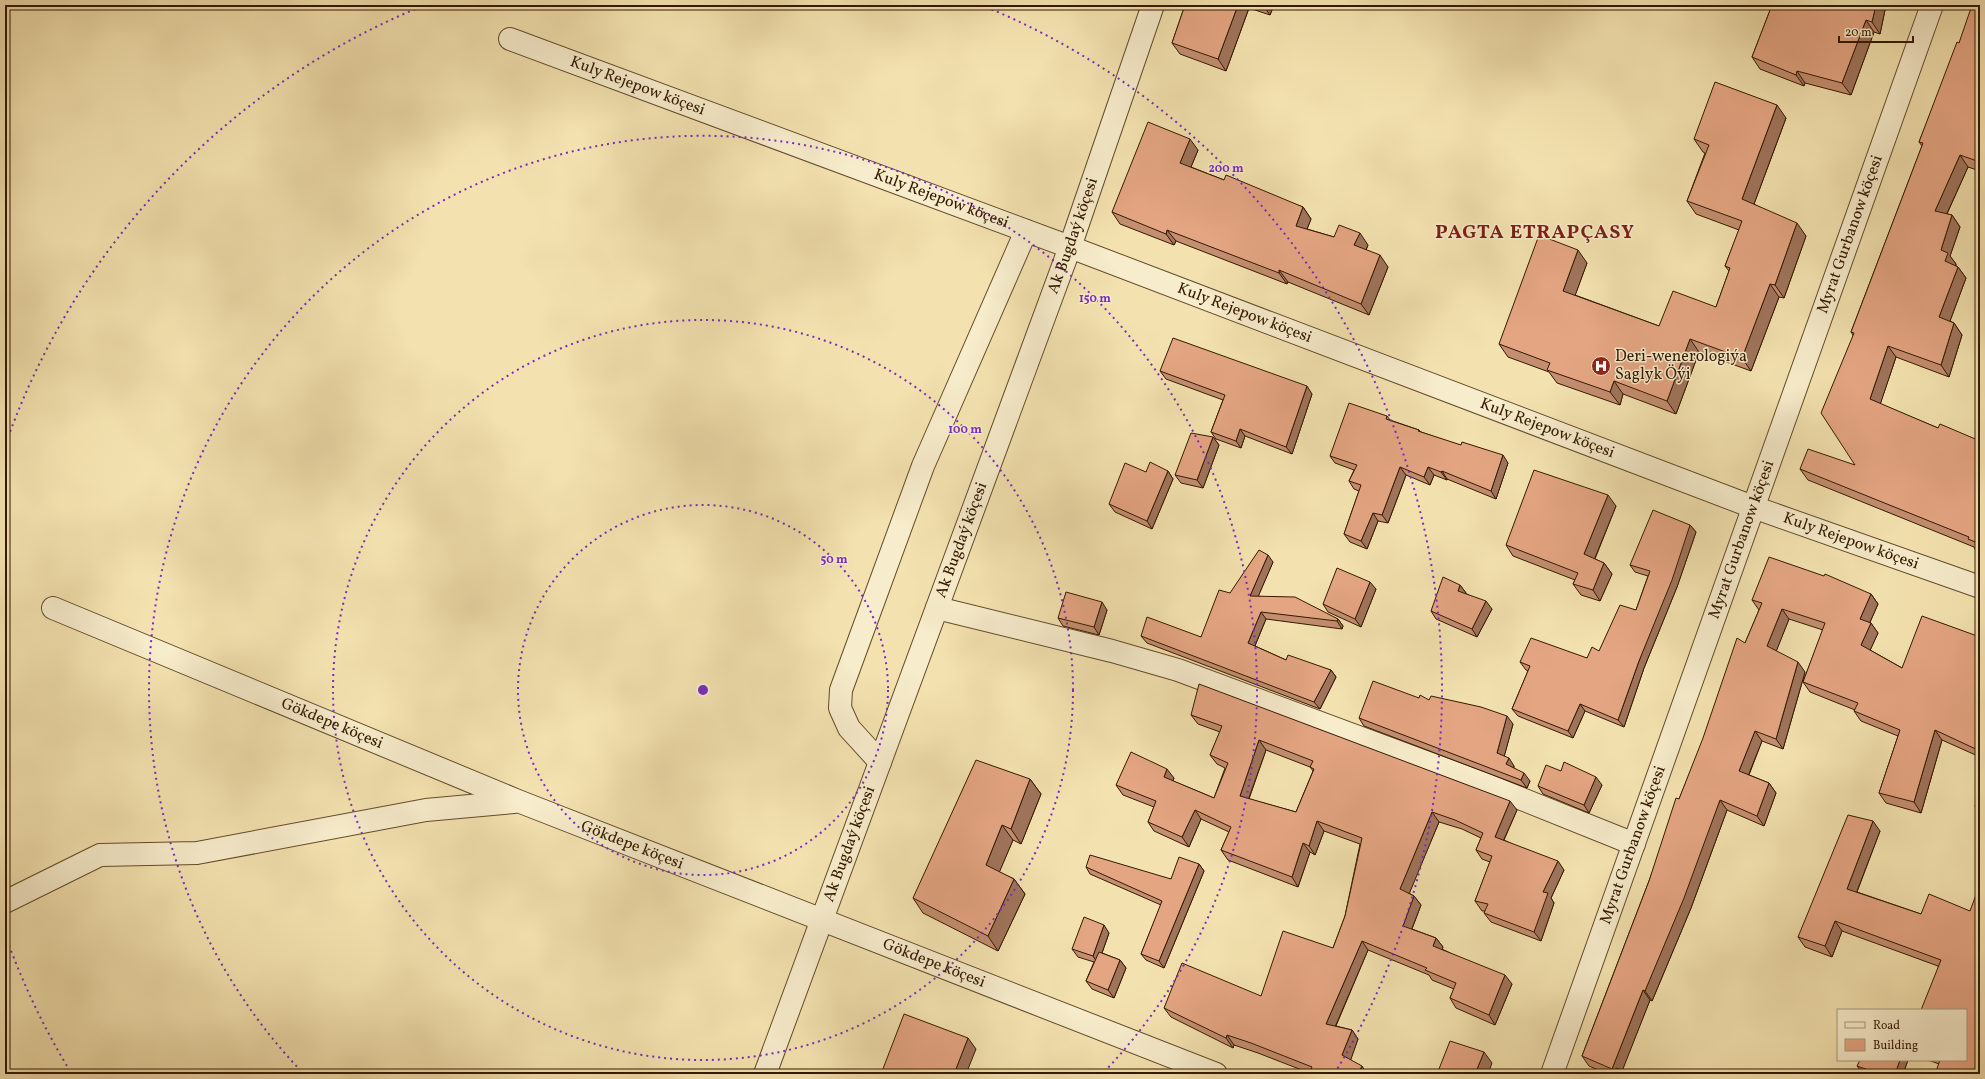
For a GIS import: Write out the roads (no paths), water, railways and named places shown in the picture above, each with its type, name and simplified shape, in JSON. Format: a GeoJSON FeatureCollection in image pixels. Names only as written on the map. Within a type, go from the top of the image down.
{"type":"FeatureCollection","features":[{"type":"Feature","properties":{"kind":"street","name":"Ak Bugdaý köçesi"},"geometry":{"type":"LineString","coordinates":[[765,1074],[1070,247],[1153,5]]}},
{"type":"Feature","properties":{"kind":"street","name":"Myrat Gurbanow köçesi"},"geometry":{"type":"LineString","coordinates":[[1552,1074],[1932,5]]}},
{"type":"Feature","properties":{"kind":"street","name":"Kuly Rejepow köçesi"},"geometry":{"type":"LineString","coordinates":[[510,39],[1026,230],[1753,507],[1980,587]]}},
{"type":"Feature","properties":{"kind":"street"},"geometry":{"type":"LineString","coordinates":[[880,762],[849,728],[840,708],[841,690],[923,466],[1026,230]]}},
{"type":"Feature","properties":{"kind":"street","name":"Gökdepe köçesi"},"geometry":{"type":"LineString","coordinates":[[53,608],[518,801],[1216,1074]]}},
{"type":"Feature","properties":{"kind":"street"},"geometry":{"type":"LineString","coordinates":[[937,608],[1112,651],[1178,670],[1482,783],[1634,844]]}},
{"type":"Feature","properties":{"kind":"street"},"geometry":{"type":"LineString","coordinates":[[5,902],[100,855],[197,853],[426,810],[518,801]]}},
{"type":"Feature","properties":{"kind":"place","name":"Deri-wenerologiýa Saglyk Öýi"},"geometry":{"type":"Point","coordinates":[1601,366]}},
{"type":"Feature","properties":{"kind":"district","name":"PAGTA ETRAPÇASY"},"geometry":{"type":"Point","coordinates":[1535,233]}}]}
